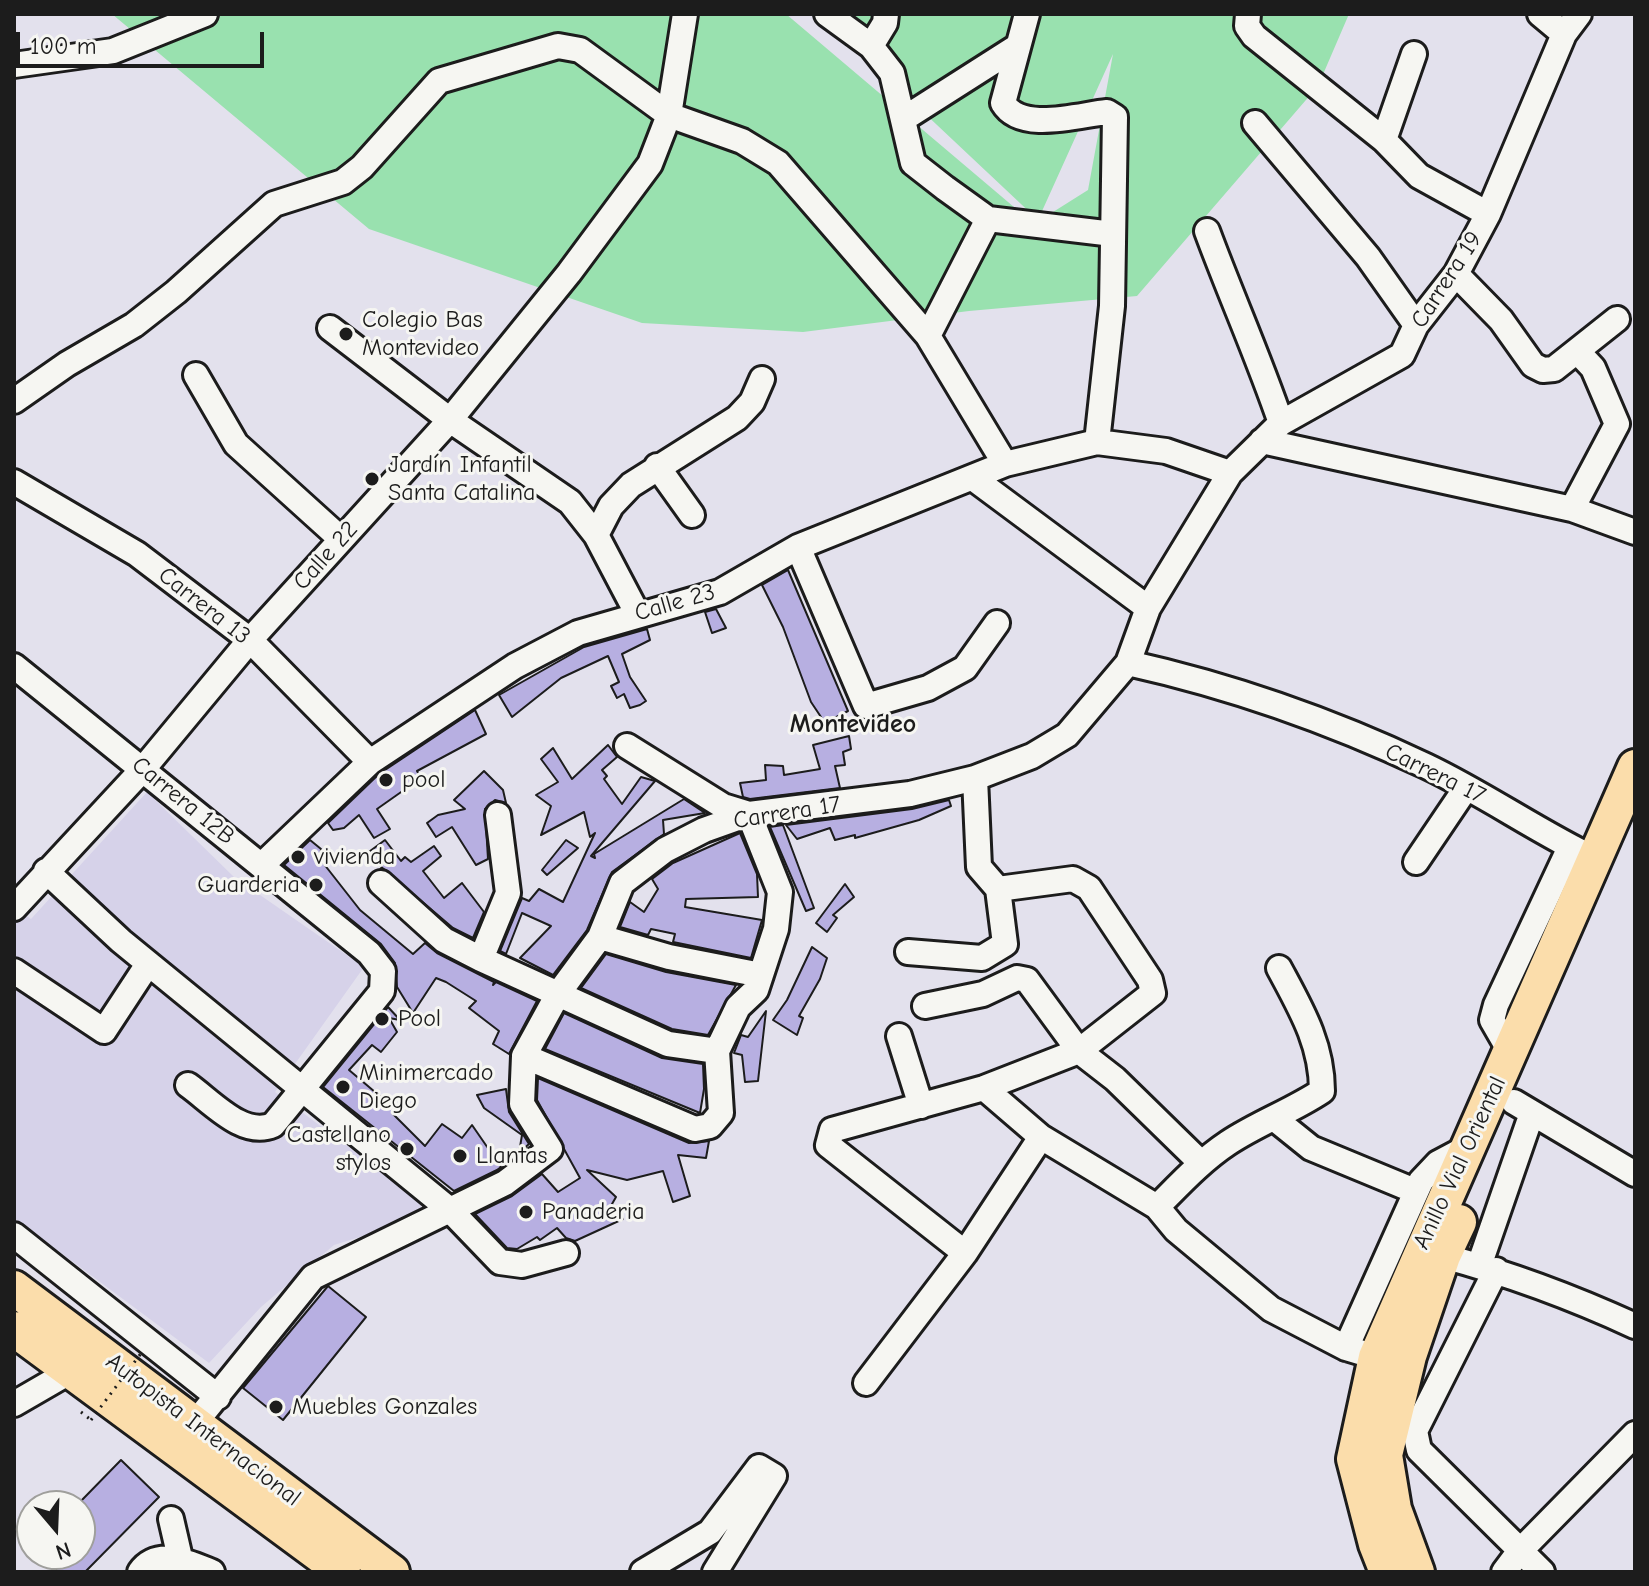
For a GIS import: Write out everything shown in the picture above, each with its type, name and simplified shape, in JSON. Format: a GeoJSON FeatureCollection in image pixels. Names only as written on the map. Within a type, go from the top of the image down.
{"type":"FeatureCollection","features":[{"type":"Feature","properties":{"kind":"highway","name":"Anillo Vial Oriental"},"geometry":{"type":"LineString","coordinates":[[1387,1572],[1376,1544],[1354,1459],[1361,1352],[1470,1146],[1511,1053],[1583,853],[1635,767]]}},
{"type":"Feature","properties":{"kind":"highway","name":"Anillo Vial Oriental"},"geometry":{"type":"LineString","coordinates":[[1417,1572],[1394,1509],[1385,1455],[1409,1356],[1443,1256],[1523,1108],[1635,826]]}},
{"type":"Feature","properties":{"kind":"highway","name":"Autopista Internacional"},"geometry":{"type":"LineString","coordinates":[[14,1288],[392,1572]]}},
{"type":"Feature","properties":{"kind":"highway","name":"Autopista Internacional"},"geometry":{"type":"LineString","coordinates":[[14,1329],[327,1568]]}},
{"type":"Feature","properties":{"kind":"street"},"geometry":{"type":"LineString","coordinates":[[14,65],[113,51],[205,14]]}},
{"type":"Feature","properties":{"kind":"street","name":"Calle 22"},"geometry":{"type":"LineString","coordinates":[[17,898],[143,769],[250,640],[450,420],[508,351],[650,164],[669,115],[685,14]]}},
{"type":"Feature","properties":{"kind":"street"},"geometry":{"type":"LineString","coordinates":[[827,14],[871,46],[892,73],[905,118],[913,163],[988,219],[1113,234]]}},
{"type":"Feature","properties":{"kind":"street"},"geometry":{"type":"LineString","coordinates":[[871,46],[885,23],[886,14]]}},
{"type":"Feature","properties":{"kind":"street"},"geometry":{"type":"LineString","coordinates":[[1248,14],[1247,26],[1254,36],[1384,140],[1435,188],[1488,214]]}},
{"type":"Feature","properties":{"kind":"street"},"geometry":{"type":"LineString","coordinates":[[1540,14],[1564,34]]}},
{"type":"Feature","properties":{"kind":"street","name":"Carrera 19"},"geometry":{"type":"LineString","coordinates":[[1230,473],[1281,423],[1402,355],[1416,325],[1456,274],[1488,214],[1564,34],[1579,14]]}},
{"type":"Feature","properties":{"kind":"street"},"geometry":{"type":"LineString","coordinates":[[905,118],[1019,25]]}},
{"type":"Feature","properties":{"kind":"street"},"geometry":{"type":"LineString","coordinates":[[1019,25],[1003,103],[1015,116],[1063,118],[1107,112],[1115,117],[1112,306],[1097,442]]}},
{"type":"Feature","properties":{"kind":"street"},"geometry":{"type":"LineString","coordinates":[[14,401],[67,364],[134,325],[176,292],[274,204],[343,182],[362,167],[439,81],[558,46],[580,50],[669,115],[742,141],[778,163],[928,336],[1005,464]]}},
{"type":"Feature","properties":{"kind":"street"},"geometry":{"type":"LineString","coordinates":[[1384,140],[1414,54]]}},
{"type":"Feature","properties":{"kind":"street"},"geometry":{"type":"LineString","coordinates":[[1255,123],[1368,257],[1416,325]]}},
{"type":"Feature","properties":{"kind":"street"},"geometry":{"type":"LineString","coordinates":[[928,336],[988,219]]}},
{"type":"Feature","properties":{"kind":"street"},"geometry":{"type":"LineString","coordinates":[[1207,231],[1236,308],[1252,339],[1281,423]]}},
{"type":"Feature","properties":{"kind":"street"},"geometry":{"type":"LineString","coordinates":[[1456,274],[1501,320],[1533,365],[1543,370],[1554,369],[1617,319]]}},
{"type":"Feature","properties":{"kind":"street"},"geometry":{"type":"LineString","coordinates":[[330,328],[450,420],[570,502],[596,535],[637,613]]}},
{"type":"Feature","properties":{"kind":"street"},"geometry":{"type":"LineString","coordinates":[[1572,509],[1617,424],[1593,368],[1577,351]]}},
{"type":"Feature","properties":{"kind":"street"},"geometry":{"type":"LineString","coordinates":[[196,375],[236,444],[341,539]]}},
{"type":"Feature","properties":{"kind":"street"},"geometry":{"type":"LineString","coordinates":[[596,535],[611,506],[657,466],[737,418],[752,402],[762,379]]}},
{"type":"Feature","properties":{"kind":"street"},"geometry":{"type":"LineString","coordinates":[[1262,441],[1572,509],[1635,532]]}},
{"type":"Feature","properties":{"kind":"street","name":"Calle 23"},"geometry":{"type":"LineString","coordinates":[[262,865],[370,762],[529,658],[578,633],[637,613],[720,592],[798,547],[1005,464],[1097,442],[1166,451],[1230,473]]}},
{"type":"Feature","properties":{"kind":"street"},"geometry":{"type":"LineString","coordinates":[[657,466],[692,515]]}},
{"type":"Feature","properties":{"kind":"street","name":"Carrera 17"},"geometry":{"type":"LineString","coordinates":[[450,1210],[505,1183],[550,1149],[522,1104],[524,1056],[558,994],[600,937],[622,883],[665,850],[704,830],[749,814],[910,794],[975,778],[1032,756],[1067,735],[1128,663],[1148,608],[1230,473]]}},
{"type":"Feature","properties":{"kind":"street"},"geometry":{"type":"LineString","coordinates":[[973,478],[1148,608]]}},
{"type":"Feature","properties":{"kind":"street","name":"Carrera 13"},"geometry":{"type":"LineString","coordinates":[[14,482],[137,554],[250,640],[370,762]]}},
{"type":"Feature","properties":{"kind":"street"},"geometry":{"type":"LineString","coordinates":[[798,547],[866,706],[928,688],[965,668],[997,623]]}},
{"type":"Feature","properties":{"kind":"street","name":"Carrera 17"},"geometry":{"type":"LineString","coordinates":[[1128,663],[1209,683],[1305,714],[1428,767],[1583,853]]}},
{"type":"Feature","properties":{"kind":"street","name":"Carrera 12B"},"geometry":{"type":"LineString","coordinates":[[14,666],[369,953],[383,971],[382,991],[305,1089]]}},
{"type":"Feature","properties":{"kind":"street"},"geometry":{"type":"LineString","coordinates":[[524,1056],[695,1129],[710,1126],[721,1113],[717,1051],[738,1007],[756,990],[776,929],[780,892],[749,814],[723,806],[627,746]]}},
{"type":"Feature","properties":{"kind":"street"},"geometry":{"type":"LineString","coordinates":[[908,952],[982,958],[1002,948],[1005,937],[998,889],[979,867],[975,778]]}},
{"type":"Feature","properties":{"kind":"street"},"geometry":{"type":"LineString","coordinates":[[1416,862],[1466,788]]}},
{"type":"Feature","properties":{"kind":"street"},"geometry":{"type":"LineString","coordinates":[[481,959],[508,893],[498,815]]}},
{"type":"Feature","properties":{"kind":"street"},"geometry":{"type":"LineString","coordinates":[[46,871],[148,964],[450,1210],[500,1262],[522,1265],[566,1253]]}},
{"type":"Feature","properties":{"kind":"street"},"geometry":{"type":"LineString","coordinates":[[965,1253],[828,1145],[832,1130],[984,1088],[1079,1051],[1153,993],[1150,980],[1089,888],[1073,879],[998,889]]}},
{"type":"Feature","properties":{"kind":"street"},"geometry":{"type":"LineString","coordinates":[[381,883],[444,940],[481,959],[668,1044],[717,1051]]}},
{"type":"Feature","properties":{"kind":"street"},"geometry":{"type":"LineString","coordinates":[[600,937],[669,957],[761,975]]}},
{"type":"Feature","properties":{"kind":"street"},"geometry":{"type":"LineString","coordinates":[[14,971],[104,1031],[148,964]]}},
{"type":"Feature","properties":{"kind":"street"},"geometry":{"type":"LineString","coordinates":[[1157,1207],[1201,1163],[1227,1143],[1322,1091],[1322,1062],[1314,1037],[1279,968]]}},
{"type":"Feature","properties":{"kind":"street"},"geometry":{"type":"LineString","coordinates":[[925,1006],[983,994],[1017,978],[1027,980],[1079,1051],[1115,1079],[1201,1163]]}},
{"type":"Feature","properties":{"kind":"street"},"geometry":{"type":"LineString","coordinates":[[899,1036],[921,1106]]}},
{"type":"Feature","properties":{"kind":"street"},"geometry":{"type":"LineString","coordinates":[[188,1085],[246,1127],[261,1130],[273,1125],[305,1089]]}},
{"type":"Feature","properties":{"kind":"street"},"geometry":{"type":"LineString","coordinates":[[984,1088],[1041,1137],[1157,1207],[1176,1230],[1271,1309],[1361,1352],[1415,1191],[1438,1163],[1470,1146]]}},
{"type":"Feature","properties":{"kind":"street"},"geometry":{"type":"LineString","coordinates":[[1542,1572],[1511,1562],[1419,1450],[1415,1431],[1488,1268],[1523,1108],[1635,1174]]}},
{"type":"Feature","properties":{"kind":"street"},"geometry":{"type":"LineString","coordinates":[[1275,1119],[1311,1148],[1415,1191]]}},
{"type":"Feature","properties":{"kind":"street"},"geometry":{"type":"LineString","coordinates":[[866,1383],[965,1253],[1041,1137]]}},
{"type":"Feature","properties":{"kind":"street"},"geometry":{"type":"LineString","coordinates":[[195,1423],[313,1277],[450,1210]]}},
{"type":"Feature","properties":{"kind":"street"},"geometry":{"type":"LineString","coordinates":[[14,1235],[218,1397]]}},
{"type":"Feature","properties":{"kind":"street"},"geometry":{"type":"LineString","coordinates":[[1443,1256],[1488,1268],[1573,1298],[1635,1326]]}},
{"type":"Feature","properties":{"kind":"street"},"geometry":{"type":"LineString","coordinates":[[14,1404],[71,1371]]}},
{"type":"Feature","properties":{"kind":"street"},"geometry":{"type":"LineString","coordinates":[[1511,1562],[1635,1434]]}},
{"type":"Feature","properties":{"kind":"street"},"geometry":{"type":"LineString","coordinates":[[643,1572],[710,1532],[759,1467],[774,1476],[718,1568],[694,1544]]}},
{"type":"Feature","properties":{"kind":"street"},"geometry":{"type":"LineString","coordinates":[[171,1519],[180,1558]]}},
{"type":"Feature","properties":{"kind":"street"},"geometry":{"type":"LineString","coordinates":[[140,1572],[157,1561],[180,1558],[212,1572]]}},
{"type":"Feature","properties":{"kind":"path"},"geometry":{"type":"LineString","coordinates":[[91,1420],[142,1352]]}},
{"type":"Feature","properties":{"kind":"shaded area"},"geometry":{"type":"Polygon","coordinates":[[[147,792],[234,877],[364,967],[275,1092],[422,1202],[418,1219],[334,1245],[261,1307],[209,1363],[14,1218],[14,907],[31,919],[147,792]]]}},
{"type":"Feature","properties":{"kind":"green space"},"geometry":{"type":"Polygon","coordinates":[[[112,14],[786,14],[1034,224],[1088,190],[1113,54],[1038,220],[819,14],[1349,14],[1318,86],[1137,296],[969,311],[803,332],[642,323],[369,229],[112,14]]]}},
{"type":"Feature","properties":{"kind":"building"},"geometry":{"type":"Polygon","coordinates":[[[788,570],[848,711],[825,723],[811,702],[783,627],[762,585],[788,570]]]}},
{"type":"Feature","properties":{"kind":"building"},"geometry":{"type":"Polygon","coordinates":[[[716,609],[726,628],[712,633],[705,612],[716,609]]]}},
{"type":"Feature","properties":{"kind":"building"},"geometry":{"type":"Polygon","coordinates":[[[647,629],[650,640],[622,654],[630,677],[646,701],[640,705],[630,708],[624,694],[617,698],[611,686],[619,682],[608,656],[561,678],[512,717],[499,695],[584,647],[647,629]]]}},
{"type":"Feature","properties":{"kind":"building"},"geometry":{"type":"Polygon","coordinates":[[[475,710],[486,734],[417,771],[421,778],[377,809],[390,829],[374,838],[359,815],[344,828],[333,830],[328,823],[379,774],[475,710]]]}},
{"type":"Feature","properties":{"kind":"building"},"geometry":{"type":"Polygon","coordinates":[[[849,736],[851,749],[843,752],[845,765],[835,766],[840,788],[750,799],[743,797],[740,783],[766,780],[765,765],[783,766],[784,775],[820,769],[813,745],[849,736]]]}},
{"type":"Feature","properties":{"kind":"building"},"geometry":{"type":"Polygon","coordinates":[[[608,745],[617,757],[602,770],[607,776],[604,779],[622,804],[641,777],[655,781],[591,856],[595,858],[594,854],[684,799],[705,813],[663,820],[664,834],[612,872],[587,930],[553,975],[520,958],[551,926],[522,913],[506,954],[500,951],[522,898],[529,901],[539,889],[563,902],[595,833],[590,837],[584,812],[541,835],[551,806],[536,795],[558,782],[541,759],[553,748],[572,779],[608,745]]]}},
{"type":"Feature","properties":{"kind":"building"},"geometry":{"type":"Polygon","coordinates":[[[484,771],[503,790],[506,803],[495,800],[485,809],[488,859],[476,865],[452,827],[436,837],[427,823],[438,815],[465,809],[454,800],[484,771]]]}},
{"type":"Feature","properties":{"kind":"building"},"geometry":{"type":"Polygon","coordinates":[[[949,800],[951,806],[919,820],[855,838],[855,835],[835,840],[830,828],[797,839],[786,825],[912,809],[949,800]]]}},
{"type":"Feature","properties":{"kind":"building"},"geometry":{"type":"Polygon","coordinates":[[[783,825],[814,908],[806,911],[770,827],[783,825]]]}},
{"type":"Feature","properties":{"kind":"building"},"geometry":{"type":"Polygon","coordinates":[[[740,833],[757,874],[758,897],[686,899],[685,907],[762,920],[751,958],[673,942],[675,934],[651,929],[648,935],[620,927],[630,902],[644,912],[658,889],[652,879],[673,863],[740,833]]]}},
{"type":"Feature","properties":{"kind":"building"},"geometry":{"type":"Polygon","coordinates":[[[310,840],[321,849],[320,859],[360,910],[413,954],[425,943],[437,953],[494,982],[493,985],[496,982],[537,1001],[509,1054],[493,1044],[499,1031],[469,1008],[476,1001],[446,982],[436,978],[413,1013],[397,987],[395,963],[381,944],[284,865],[310,840]]]}},
{"type":"Feature","properties":{"kind":"building"},"geometry":{"type":"Polygon","coordinates":[[[385,840],[401,861],[405,857],[411,862],[434,846],[441,856],[423,871],[444,898],[462,883],[484,912],[473,938],[453,928],[366,854],[385,840]]]}},
{"type":"Feature","properties":{"kind":"building"},"geometry":{"type":"Polygon","coordinates":[[[566,840],[578,848],[547,875],[542,870],[566,840]]]}},
{"type":"Feature","properties":{"kind":"building"},"geometry":{"type":"Polygon","coordinates":[[[845,884],[854,897],[833,915],[837,918],[827,932],[816,923],[845,884]]]}},
{"type":"Feature","properties":{"kind":"building"},"geometry":{"type":"Polygon","coordinates":[[[812,947],[827,958],[820,979],[799,1016],[803,1018],[797,1035],[773,1020],[787,1000],[812,947]]]}},
{"type":"Feature","properties":{"kind":"building"},"geometry":{"type":"Polygon","coordinates":[[[606,954],[666,972],[736,985],[708,1035],[672,1029],[581,988],[606,954]]]}},
{"type":"Feature","properties":{"kind":"building"},"geometry":{"type":"Polygon","coordinates":[[[388,1007],[400,1020],[389,1018],[397,1032],[381,1052],[372,1045],[349,1070],[395,1109],[392,1113],[425,1146],[442,1124],[462,1138],[472,1125],[501,1167],[497,1170],[454,1191],[323,1087],[388,1007]]]}},
{"type":"Feature","properties":{"kind":"building"},"geometry":{"type":"Polygon","coordinates":[[[766,1011],[758,1081],[745,1082],[742,1055],[734,1053],[741,1035],[748,1037],[766,1011]]]}},
{"type":"Feature","properties":{"kind":"building"},"geometry":{"type":"Polygon","coordinates":[[[564,1013],[662,1058],[703,1064],[704,1089],[700,1113],[545,1049],[564,1013]]]}},
{"type":"Feature","properties":{"kind":"building"},"geometry":{"type":"Polygon","coordinates":[[[538,1078],[689,1143],[709,1141],[706,1158],[678,1155],[690,1196],[673,1202],[663,1171],[627,1180],[587,1170],[616,1197],[612,1204],[623,1219],[575,1241],[566,1238],[557,1228],[540,1240],[537,1237],[517,1249],[507,1248],[475,1214],[512,1196],[542,1174],[558,1192],[580,1178],[537,1100],[538,1078]]]}},
{"type":"Feature","properties":{"kind":"building"},"geometry":{"type":"Polygon","coordinates":[[[506,1089],[509,1112],[529,1144],[519,1153],[522,1135],[484,1108],[477,1095],[506,1089]]]}},
{"type":"Feature","properties":{"kind":"building"},"geometry":{"type":"Polygon","coordinates":[[[328,1286],[366,1317],[283,1420],[243,1388],[328,1286]]]}},
{"type":"Feature","properties":{"kind":"building"},"geometry":{"type":"Polygon","coordinates":[[[121,1460],[159,1497],[96,1561],[96,1490],[92,1490],[121,1460]]]}},
{"type":"Feature","properties":{"kind":"building"},"geometry":{"type":"Polygon","coordinates":[[[56,1570],[87,1570],[85,1572],[56,1570]]]}},
{"type":"Feature","properties":{"kind":"place","name":"Colegio Bas Montevideo"},"geometry":{"type":"Point","coordinates":[346,334]}},
{"type":"Feature","properties":{"kind":"place","name":"Jardín Infantil Santa Catalina"},"geometry":{"type":"Point","coordinates":[372,479]}},
{"type":"Feature","properties":{"kind":"place","name":"pool"},"geometry":{"type":"Point","coordinates":[386,780]}},
{"type":"Feature","properties":{"kind":"place","name":"vivienda"},"geometry":{"type":"Point","coordinates":[298,857]}},
{"type":"Feature","properties":{"kind":"place","name":"Guarderia"},"geometry":{"type":"Point","coordinates":[316,885]}},
{"type":"Feature","properties":{"kind":"place","name":"Pool"},"geometry":{"type":"Point","coordinates":[382,1019]}},
{"type":"Feature","properties":{"kind":"place","name":"Minimercado Diego"},"geometry":{"type":"Point","coordinates":[343,1087]}},
{"type":"Feature","properties":{"kind":"place","name":"Castellano stylos"},"geometry":{"type":"Point","coordinates":[407,1149]}},
{"type":"Feature","properties":{"kind":"place","name":"Llantas"},"geometry":{"type":"Point","coordinates":[460,1156]}},
{"type":"Feature","properties":{"kind":"place","name":"Panaderia"},"geometry":{"type":"Point","coordinates":[526,1212]}},
{"type":"Feature","properties":{"kind":"place","name":"Muebles Gonzales"},"geometry":{"type":"Point","coordinates":[276,1407]}},
{"type":"Feature","properties":{"kind":"district","name":"Montevideo"},"geometry":{"type":"Point","coordinates":[853,725]}}]}
